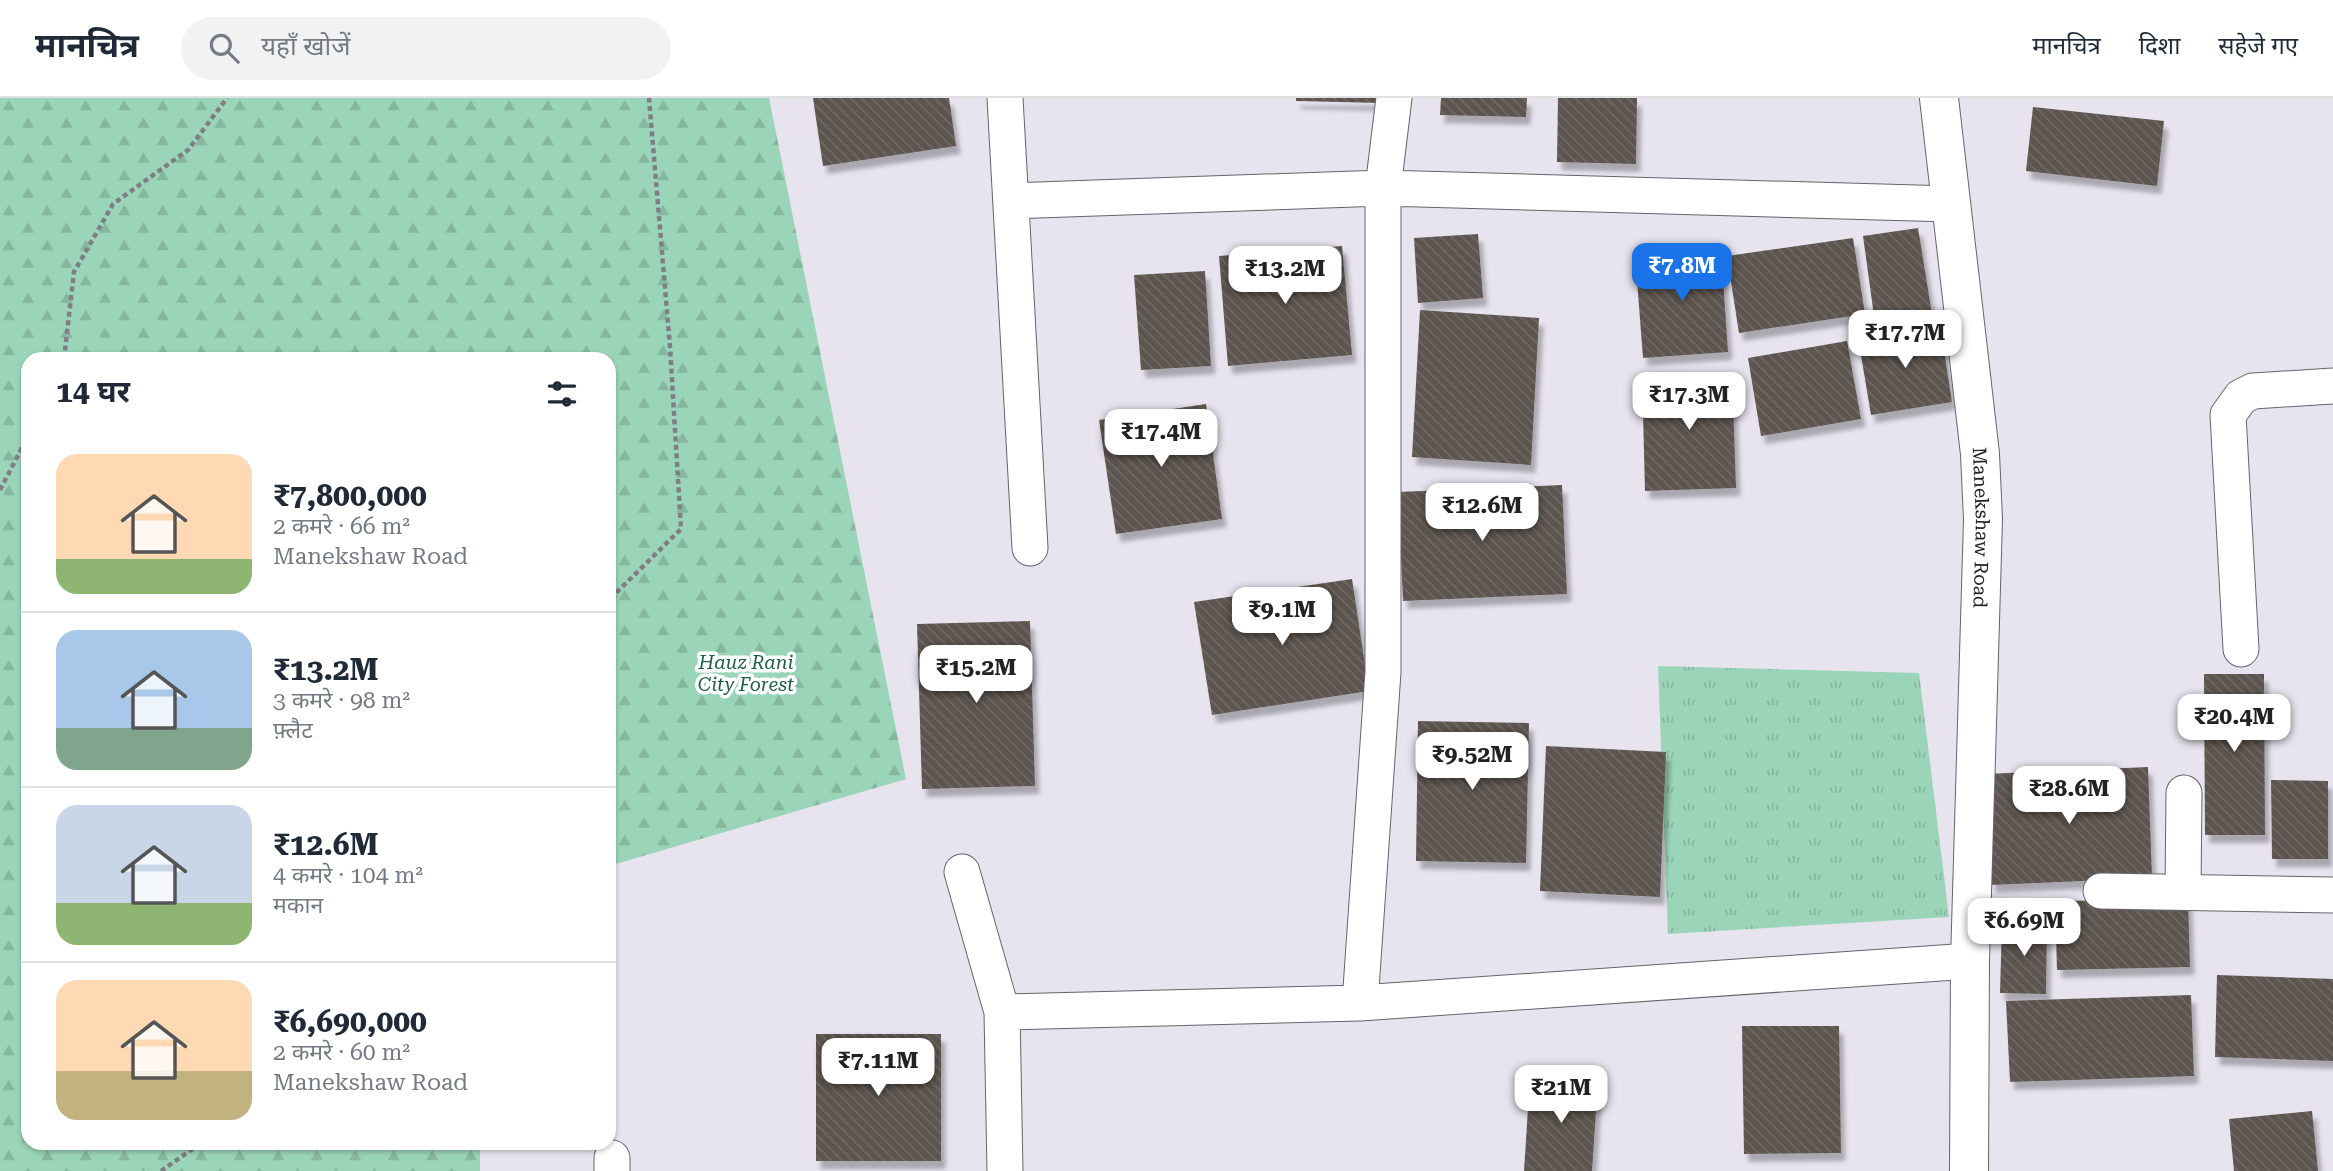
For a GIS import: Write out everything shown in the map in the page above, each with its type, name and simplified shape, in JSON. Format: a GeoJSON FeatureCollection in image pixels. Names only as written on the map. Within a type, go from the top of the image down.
{"type":"FeatureCollection","features":[{"type":"Feature","properties":{"kind":"street"},"geometry":{"type":"LineString","coordinates":[[1005,98],[1030,548]]}},
{"type":"Feature","properties":{"kind":"street"},"geometry":{"type":"LineString","coordinates":[[1360,1003],[1383,672],[1383,188],[1394,98]]}},
{"type":"Feature","properties":{"kind":"street","name":"Manekshaw Road"},"geometry":{"type":"LineString","coordinates":[[1938,98],[1980,454],[1983,519],[1970,961],[1969,1171]]}},
{"type":"Feature","properties":{"kind":"street"},"geometry":{"type":"LineString","coordinates":[[1011,201],[1383,188],[1951,204]]}},
{"type":"Feature","properties":{"kind":"street"},"geometry":{"type":"LineString","coordinates":[[2241,649],[2228,415],[2241,397],[2253,391],[2333,386]]}},
{"type":"Feature","properties":{"kind":"street"},"geometry":{"type":"LineString","coordinates":[[2183,892],[2184,793]]}},
{"type":"Feature","properties":{"kind":"street"},"geometry":{"type":"LineString","coordinates":[[962,872],[1002,1012],[1006,1171]]}},
{"type":"Feature","properties":{"kind":"street"},"geometry":{"type":"LineString","coordinates":[[2101,891],[2333,895]]}},
{"type":"Feature","properties":{"kind":"street"},"geometry":{"type":"LineString","coordinates":[[1002,1012],[1360,1003],[1970,961]]}},
{"type":"Feature","properties":{"kind":"path"},"geometry":{"type":"LineString","coordinates":[[65,352],[74,272],[113,204],[188,150],[227,98]]}},
{"type":"Feature","properties":{"kind":"path"},"geometry":{"type":"LineString","coordinates":[[616,593],[681,529],[670,347],[649,98]]}},
{"type":"Feature","properties":{"kind":"path"},"geometry":{"type":"LineString","coordinates":[[0,490],[21,450]]}},
{"type":"Feature","properties":{"kind":"path"},"geometry":{"type":"LineString","coordinates":[[161,1171],[191,1150]]}},
{"type":"Feature","properties":{"kind":"green space","name":"Hauz Rani City Forest"},"geometry":{"type":"Polygon","coordinates":[[[0,98],[769,98],[906,779],[616,864],[616,352],[21,352],[21,1150],[480,1150],[480,1171],[0,1171],[0,98]]]}},
{"type":"Feature","properties":{"kind":"green space"},"geometry":{"type":"Polygon","coordinates":[[[1658,666],[1919,673],[1949,917],[1668,934],[1658,666]]]}},
{"type":"Feature","properties":{"kind":"building"},"geometry":{"type":"Polygon","coordinates":[[[813,98],[949,98],[956,146],[823,166],[813,98]]]}},
{"type":"Feature","properties":{"kind":"building"},"geometry":{"type":"Polygon","coordinates":[[[1296,98],[1381,98],[1381,103],[1296,101],[1296,98]]]}},
{"type":"Feature","properties":{"kind":"building"},"geometry":{"type":"Polygon","coordinates":[[[1441,98],[1527,98],[1526,117],[1440,115],[1441,98]]]}},
{"type":"Feature","properties":{"kind":"building"},"geometry":{"type":"Polygon","coordinates":[[[1558,98],[1637,98],[1636,164],[1557,162],[1558,98]]]}},
{"type":"Feature","properties":{"kind":"building"},"geometry":{"type":"Polygon","coordinates":[[[2033,107],[2164,121],[2157,186],[2026,171],[2033,107]]]}},
{"type":"Feature","properties":{"kind":"building"},"geometry":{"type":"Polygon","coordinates":[[[1918,228],[1932,314],[1875,323],[1863,236],[1918,228]]]}},
{"type":"Feature","properties":{"kind":"building"},"geometry":{"type":"Polygon","coordinates":[[[1478,234],[1483,298],[1418,303],[1414,238],[1478,234]]]}},
{"type":"Feature","properties":{"kind":"building"},"geometry":{"type":"Polygon","coordinates":[[[1853,238],[1865,314],[1739,333],[1727,256],[1853,238]]]}},
{"type":"Feature","properties":{"kind":"building"},"geometry":{"type":"Polygon","coordinates":[[[1342,246],[1352,355],[1228,366],[1219,256],[1342,246]]]}},
{"type":"Feature","properties":{"kind":"building"},"geometry":{"type":"Polygon","coordinates":[[[1721,249],[1728,352],[1643,358],[1635,254],[1721,249]]]}},
{"type":"Feature","properties":{"kind":"building"},"geometry":{"type":"Polygon","coordinates":[[[1205,271],[1211,366],[1141,370],[1134,275],[1205,271]]]}},
{"type":"Feature","properties":{"kind":"building"},"geometry":{"type":"Polygon","coordinates":[[[1420,310],[1539,318],[1531,465],[1412,457],[1420,310]]]}},
{"type":"Feature","properties":{"kind":"building"},"geometry":{"type":"Polygon","coordinates":[[[1940,325],[1952,402],[1871,415],[1858,337],[1940,325]]]}},
{"type":"Feature","properties":{"kind":"building"},"geometry":{"type":"Polygon","coordinates":[[[1847,341],[1861,419],[1761,436],[1748,358],[1847,341]]]}},
{"type":"Feature","properties":{"kind":"building"},"geometry":{"type":"Polygon","coordinates":[[[1732,372],[1736,488],[1645,491],[1642,375],[1732,372]]]}},
{"type":"Feature","properties":{"kind":"building"},"geometry":{"type":"Polygon","coordinates":[[[1206,404],[1222,519],[1116,534],[1099,420],[1206,404]]]}},
{"type":"Feature","properties":{"kind":"building"},"geometry":{"type":"Polygon","coordinates":[[[1562,485],[1567,594],[1403,601],[1398,492],[1562,485]]]}},
{"type":"Feature","properties":{"kind":"building"},"geometry":{"type":"Polygon","coordinates":[[[1352,579],[1369,691],[1212,715],[1194,602],[1352,579]]]}},
{"type":"Feature","properties":{"kind":"building"},"geometry":{"type":"Polygon","coordinates":[[[1030,621],[1035,786],[922,789],[917,624],[1030,621]]]}},
{"type":"Feature","properties":{"kind":"building"},"geometry":{"type":"Polygon","coordinates":[[[2204,674],[2264,674],[2265,835],[2205,835],[2204,674]]]}},
{"type":"Feature","properties":{"kind":"building"},"geometry":{"type":"Polygon","coordinates":[[[1418,721],[1529,723],[1526,863],[1416,861],[1418,721]]]}},
{"type":"Feature","properties":{"kind":"building"},"geometry":{"type":"Polygon","coordinates":[[[1546,746],[1666,752],[1660,897],[1540,891],[1546,746]]]}},
{"type":"Feature","properties":{"kind":"building"},"geometry":{"type":"Polygon","coordinates":[[[2148,767],[2152,878],[1991,885],[1985,774],[2148,767]]]}},
{"type":"Feature","properties":{"kind":"building"},"geometry":{"type":"Polygon","coordinates":[[[2271,780],[2328,781],[2328,859],[2272,859],[2271,780]]]}},
{"type":"Feature","properties":{"kind":"building"},"geometry":{"type":"Polygon","coordinates":[[[2188,899],[2190,967],[2057,970],[2055,901],[2188,899]]]}},
{"type":"Feature","properties":{"kind":"building"},"geometry":{"type":"Polygon","coordinates":[[[2002,922],[2047,923],[2046,994],[2000,993],[2002,922]]]}},
{"type":"Feature","properties":{"kind":"building"},"geometry":{"type":"Polygon","coordinates":[[[2217,975],[2333,979],[2333,1061],[2215,1057],[2217,975]]]}},
{"type":"Feature","properties":{"kind":"building"},"geometry":{"type":"Polygon","coordinates":[[[2191,995],[2194,1076],[2010,1082],[2006,1001],[2191,995]]]}},
{"type":"Feature","properties":{"kind":"building"},"geometry":{"type":"Polygon","coordinates":[[[1742,1026],[1839,1026],[1841,1153],[1744,1154],[1742,1026]]]}},
{"type":"Feature","properties":{"kind":"building"},"geometry":{"type":"Polygon","coordinates":[[[816,1034],[941,1034],[941,1161],[816,1161],[816,1034]]]}},
{"type":"Feature","properties":{"kind":"building"},"geometry":{"type":"Polygon","coordinates":[[[1530,1077],[1598,1081],[1592,1171],[1524,1171],[1530,1077]]]}},
{"type":"Feature","properties":{"kind":"building"},"geometry":{"type":"Polygon","coordinates":[[[2312,1111],[2318,1171],[2234,1171],[2229,1119],[2312,1111]]]}}]}
